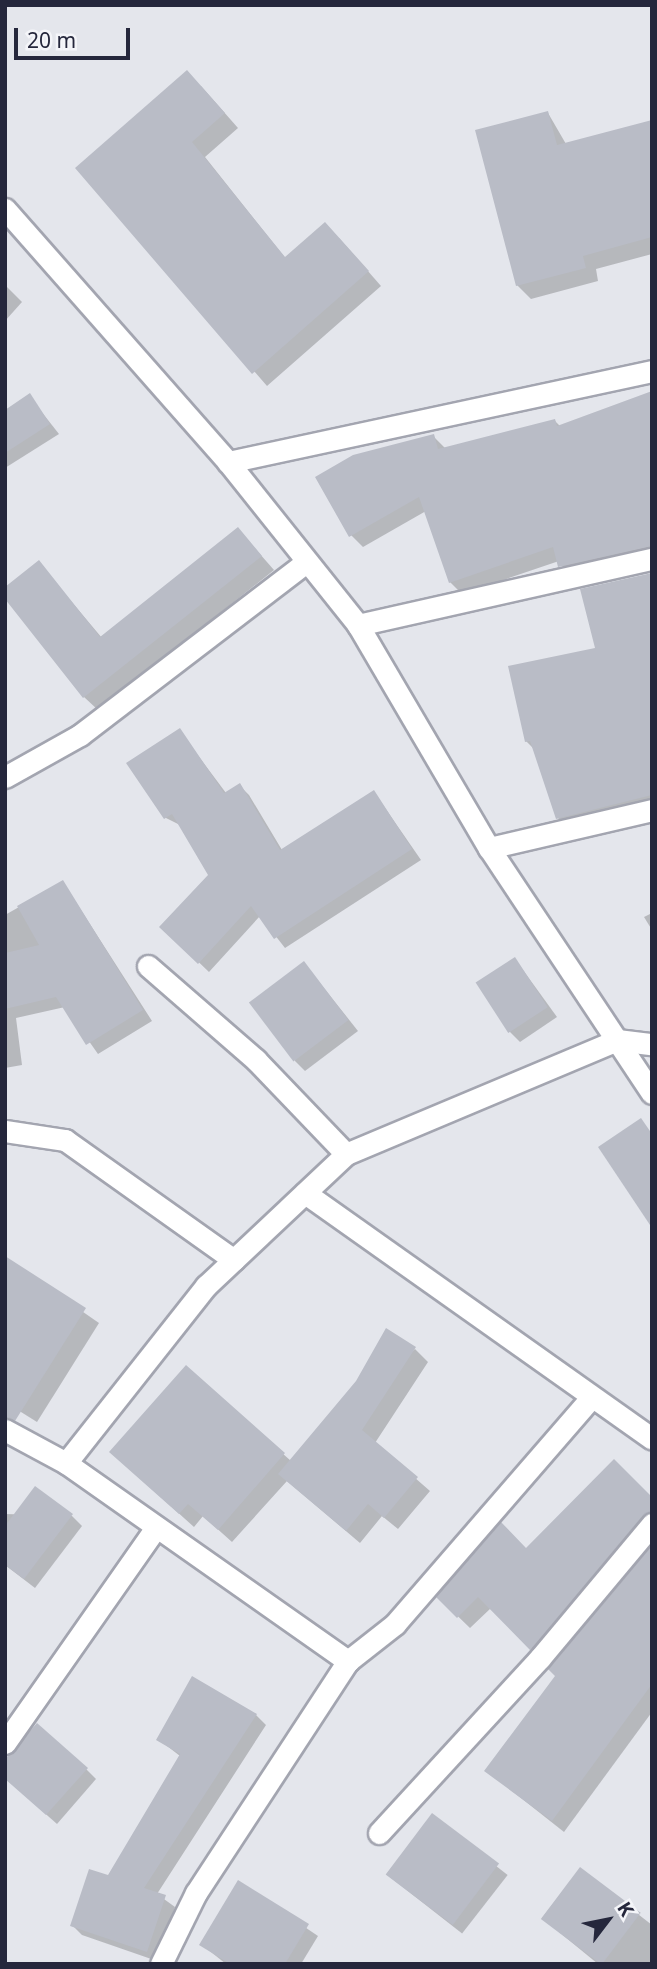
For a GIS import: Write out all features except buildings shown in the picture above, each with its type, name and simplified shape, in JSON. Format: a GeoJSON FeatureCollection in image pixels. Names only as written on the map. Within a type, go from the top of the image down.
{"type":"FeatureCollection","features":[{"type":"Feature","properties":{"kind":"street"},"geometry":{"type":"LineString","coordinates":[[5,209],[228,462],[358,625],[489,848],[652,1093]]}},
{"type":"Feature","properties":{"kind":"street"},"geometry":{"type":"LineString","coordinates":[[228,462],[652,371]]}},
{"type":"Feature","properties":{"kind":"street"},"geometry":{"type":"LineString","coordinates":[[358,625],[652,559]]}},
{"type":"Feature","properties":{"kind":"street"},"geometry":{"type":"LineString","coordinates":[[5,777],[79,734],[306,562]]}},
{"type":"Feature","properties":{"kind":"street"},"geometry":{"type":"LineString","coordinates":[[489,848],[652,810]]}},
{"type":"Feature","properties":{"kind":"street"},"geometry":{"type":"LineString","coordinates":[[148,966],[247,1052],[346,1154]]}},
{"type":"Feature","properties":{"kind":"street"},"geometry":{"type":"LineString","coordinates":[[66,1463],[234,1260],[346,1154],[617,1041],[652,1044]]}},
{"type":"Feature","properties":{"kind":"street"},"geometry":{"type":"LineString","coordinates":[[5,1131],[65,1140],[234,1260]]}},
{"type":"Feature","properties":{"kind":"street"},"geometry":{"type":"LineString","coordinates":[[305,1193],[652,1439]]}},
{"type":"Feature","properties":{"kind":"street"},"geometry":{"type":"LineString","coordinates":[[161,1964],[196,1892],[348,1661],[395,1624],[591,1398]]}},
{"type":"Feature","properties":{"kind":"street"},"geometry":{"type":"LineString","coordinates":[[5,1430],[66,1463],[155,1529],[348,1661]]}},
{"type":"Feature","properties":{"kind":"street"},"geometry":{"type":"LineString","coordinates":[[379,1833],[540,1658],[652,1524]]}},
{"type":"Feature","properties":{"kind":"street"},"geometry":{"type":"LineString","coordinates":[[5,1743],[155,1529]]}}]}
